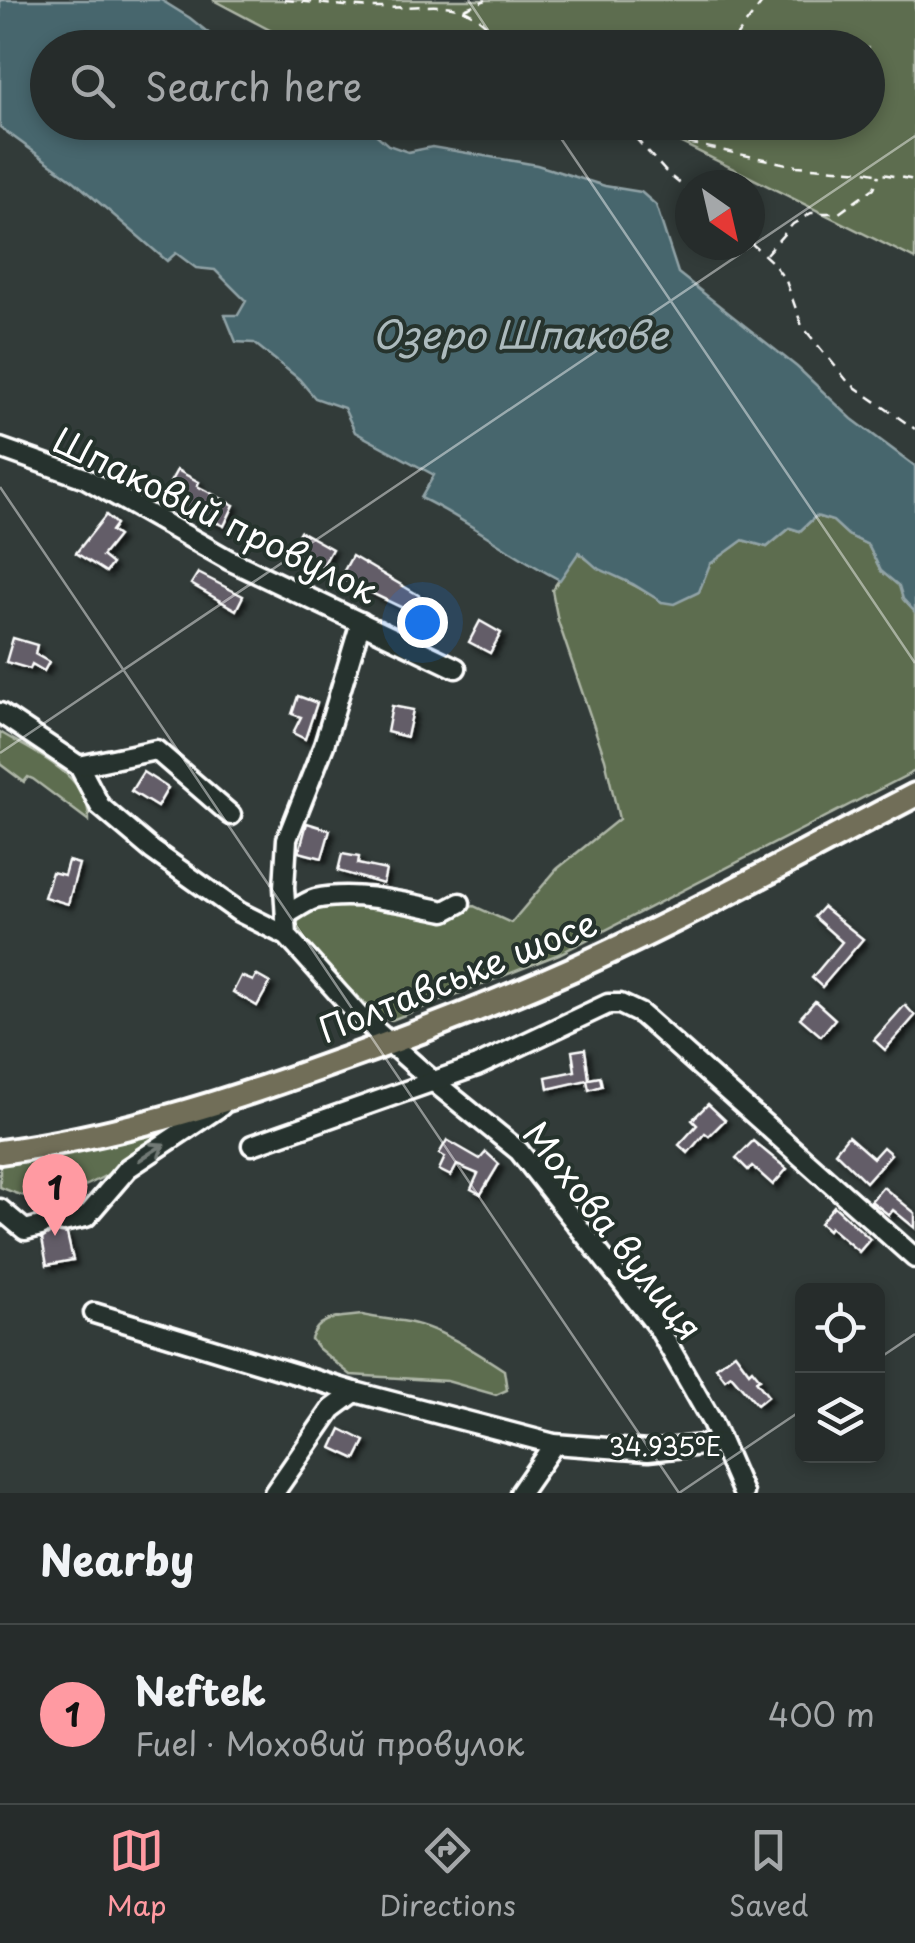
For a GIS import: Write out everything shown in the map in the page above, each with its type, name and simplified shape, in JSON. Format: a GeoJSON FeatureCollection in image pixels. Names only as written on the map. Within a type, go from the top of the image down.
{"type":"FeatureCollection","features":[{"type":"Feature","properties":{"kind":"main road","name":"Полтавське шосе"},"geometry":{"type":"LineString","coordinates":[[0,1152],[56,1144],[230,1100],[392,1042],[593,959],[915,795]]}},
{"type":"Feature","properties":{"kind":"street","name":"Шпаковий провулок"},"geometry":{"type":"LineString","coordinates":[[0,448],[86,478],[169,529],[456,668]]}},
{"type":"Feature","properties":{"kind":"street"},"geometry":{"type":"LineString","coordinates":[[287,936],[287,839],[324,744],[361,622]]}},
{"type":"Feature","properties":{"kind":"street","name":"Мохова вулиця"},"geometry":{"type":"LineString","coordinates":[[0,712],[79,766],[100,806],[152,850],[239,912],[287,936],[358,1015],[519,1151],[659,1328],[704,1407],[743,1493]]}},
{"type":"Feature","properties":{"kind":"street"},"geometry":{"type":"LineString","coordinates":[[79,766],[156,750],[231,815]]}},
{"type":"Feature","properties":{"kind":"street"},"geometry":{"type":"LineString","coordinates":[[286,915],[311,900],[338,897],[445,911],[460,902]]}},
{"type":"Feature","properties":{"kind":"street"},"geometry":{"type":"LineString","coordinates":[[252,1145],[477,1066],[608,1004],[620,1004],[641,1014],[915,1258]]}},
{"type":"Feature","properties":{"kind":"street"},"geometry":{"type":"LineString","coordinates":[[63,1222],[86,1218],[128,1168],[230,1100]]}},
{"type":"Feature","properties":{"kind":"street"},"geometry":{"type":"LineString","coordinates":[[0,1209],[24,1230],[41,1226]]}},
{"type":"Feature","properties":{"kind":"street"},"geometry":{"type":"LineString","coordinates":[[94,1313],[355,1392],[554,1444],[648,1451],[720,1443]]}},
{"type":"Feature","properties":{"kind":"street"},"geometry":{"type":"LineString","coordinates":[[274,1493],[332,1409],[355,1392]]}},
{"type":"Feature","properties":{"kind":"street"},"geometry":{"type":"LineString","coordinates":[[520,1493],[554,1444]]}},
{"type":"Feature","properties":{"kind":"path"},"geometry":{"type":"LineString","coordinates":[[284,0],[372,8],[441,5],[464,10],[492,30]]}},
{"type":"Feature","properties":{"kind":"path"},"geometry":{"type":"LineString","coordinates":[[464,10],[486,0]]}},
{"type":"Feature","properties":{"kind":"path"},"geometry":{"type":"LineString","coordinates":[[741,30],[764,0]]}},
{"type":"Feature","properties":{"kind":"path"},"geometry":{"type":"LineString","coordinates":[[638,140],[675,180]]}},
{"type":"Feature","properties":{"kind":"path"},"geometry":{"type":"LineString","coordinates":[[676,140],[798,166],[915,180]]}},
{"type":"Feature","properties":{"kind":"path"},"geometry":{"type":"LineString","coordinates":[[879,173],[874,188],[840,214],[811,213],[793,224],[765,256],[786,281],[802,326],[848,383],[915,429]]}},
{"type":"Feature","properties":{"kind":"green space"},"geometry":{"type":"Polygon","coordinates":[[[213,0],[915,0],[915,259],[765,185],[765,170],[736,170],[675,140],[885,140],[885,30],[270,30],[213,0]]]}},
{"type":"Feature","properties":{"kind":"green space"},"geometry":{"type":"Polygon","coordinates":[[[816,516],[833,521],[848,535],[868,545],[881,571],[900,586],[903,599],[915,612],[915,771],[559,954],[392,1020],[381,1018],[310,953],[295,929],[296,920],[312,907],[329,903],[444,916],[474,906],[511,923],[557,869],[619,819],[605,759],[558,621],[552,590],[578,552],[662,602],[703,577],[710,564],[743,540],[767,547],[790,528],[800,531],[816,516]]]}},
{"type":"Feature","properties":{"kind":"green space"},"geometry":{"type":"Polygon","coordinates":[[[0,732],[70,777],[87,805],[89,821],[33,779],[28,777],[24,782],[0,764],[0,732]]]}},
{"type":"Feature","properties":{"kind":"green space"},"geometry":{"type":"Polygon","coordinates":[[[202,1115],[103,1177],[62,1195],[33,1198],[0,1187],[0,1162],[202,1115]]]}},
{"type":"Feature","properties":{"kind":"green space"},"geometry":{"type":"Polygon","coordinates":[[[362,1315],[415,1324],[455,1340],[504,1370],[507,1390],[496,1395],[447,1381],[351,1375],[311,1339],[325,1322],[362,1315]]]}},
{"type":"Feature","properties":{"kind":"water","name":"Озеро Шпакове"},"geometry":{"type":"Polygon","coordinates":[[[0,0],[161,0],[205,30],[30,30],[30,140],[382,140],[408,152],[432,147],[537,165],[605,186],[641,192],[656,205],[678,273],[797,367],[852,419],[915,466],[915,612],[903,599],[899,586],[881,571],[868,545],[848,535],[833,521],[816,516],[800,531],[790,528],[767,547],[743,540],[710,564],[699,592],[674,604],[662,602],[597,568],[579,552],[560,580],[421,498],[434,475],[355,432],[344,408],[315,398],[299,379],[254,343],[236,342],[225,315],[238,315],[246,301],[215,270],[196,268],[176,253],[167,261],[74,181],[0,127],[0,0]]]}},
{"type":"Feature","properties":{"kind":"building"},"geometry":{"type":"Polygon","coordinates":[[[177,470],[199,482],[197,486],[234,505],[224,526],[162,497],[177,470]]]}},
{"type":"Feature","properties":{"kind":"building"},"geometry":{"type":"Polygon","coordinates":[[[106,515],[116,524],[111,531],[118,536],[102,556],[112,564],[106,572],[76,553],[106,515]]]}},
{"type":"Feature","properties":{"kind":"building"},"geometry":{"type":"Polygon","coordinates":[[[300,531],[332,549],[322,567],[290,549],[300,531]]]}},
{"type":"Feature","properties":{"kind":"building"},"geometry":{"type":"Polygon","coordinates":[[[352,556],[420,596],[411,612],[340,578],[352,556]]]}},
{"type":"Feature","properties":{"kind":"building"},"geometry":{"type":"Polygon","coordinates":[[[198,573],[243,596],[236,610],[191,584],[198,573]]]}},
{"type":"Feature","properties":{"kind":"building"},"geometry":{"type":"Polygon","coordinates":[[[480,621],[501,633],[490,653],[469,642],[480,621]]]}},
{"type":"Feature","properties":{"kind":"building"},"geometry":{"type":"Polygon","coordinates":[[[13,638],[37,645],[35,654],[49,662],[44,671],[32,664],[30,669],[6,662],[13,638]]]}},
{"type":"Feature","properties":{"kind":"building"},"geometry":{"type":"Polygon","coordinates":[[[298,696],[317,703],[305,739],[293,733],[301,717],[292,714],[298,696]]]}},
{"type":"Feature","properties":{"kind":"building"},"geometry":{"type":"Polygon","coordinates":[[[392,706],[413,710],[407,737],[387,732],[392,706]]]}},
{"type":"Feature","properties":{"kind":"building"},"geometry":{"type":"Polygon","coordinates":[[[143,772],[168,788],[157,807],[131,791],[143,772]]]}},
{"type":"Feature","properties":{"kind":"building"},"geometry":{"type":"Polygon","coordinates":[[[307,823],[330,830],[322,858],[299,852],[307,823]]]}},
{"type":"Feature","properties":{"kind":"building"},"geometry":{"type":"Polygon","coordinates":[[[342,854],[359,857],[358,864],[386,870],[383,884],[338,871],[342,854]]]}},
{"type":"Feature","properties":{"kind":"building"},"geometry":{"type":"Polygon","coordinates":[[[68,861],[79,864],[68,904],[44,897],[52,872],[64,875],[68,861]]]}},
{"type":"Feature","properties":{"kind":"building"},"geometry":{"type":"Polygon","coordinates":[[[823,907],[863,939],[822,987],[812,978],[842,942],[814,917],[823,907]]]}},
{"type":"Feature","properties":{"kind":"building"},"geometry":{"type":"Polygon","coordinates":[[[256,975],[270,983],[257,1006],[233,992],[241,976],[253,981],[256,975]]]}},
{"type":"Feature","properties":{"kind":"building"},"geometry":{"type":"Polygon","coordinates":[[[815,1001],[835,1019],[821,1036],[800,1018],[815,1001]]]}},
{"type":"Feature","properties":{"kind":"building"},"geometry":{"type":"Polygon","coordinates":[[[905,1005],[915,1016],[885,1050],[874,1040],[905,1005]]]}},
{"type":"Feature","properties":{"kind":"building"},"geometry":{"type":"Polygon","coordinates":[[[585,1049],[589,1079],[600,1077],[602,1086],[589,1090],[587,1080],[548,1089],[546,1077],[575,1071],[572,1051],[585,1049]]]}},
{"type":"Feature","properties":{"kind":"building"},"geometry":{"type":"Polygon","coordinates":[[[708,1104],[725,1120],[709,1136],[705,1133],[688,1153],[679,1145],[697,1125],[692,1120],[708,1104]]]}},
{"type":"Feature","properties":{"kind":"building"},"geometry":{"type":"Polygon","coordinates":[[[848,1136],[873,1158],[883,1147],[891,1154],[866,1182],[835,1152],[848,1136]]]}},
{"type":"Feature","properties":{"kind":"building"},"geometry":{"type":"Polygon","coordinates":[[[447,1140],[480,1159],[486,1152],[499,1164],[481,1194],[471,1189],[478,1174],[457,1165],[451,1176],[439,1170],[445,1157],[439,1154],[447,1140]]]}},
{"type":"Feature","properties":{"kind":"building"},"geometry":{"type":"Polygon","coordinates":[[[753,1141],[787,1169],[773,1185],[736,1158],[753,1141]]]}},
{"type":"Feature","properties":{"kind":"building"},"geometry":{"type":"Polygon","coordinates":[[[883,1187],[915,1213],[915,1228],[893,1210],[889,1215],[871,1201],[883,1187]]]}},
{"type":"Feature","properties":{"kind":"building"},"geometry":{"type":"Polygon","coordinates":[[[834,1206],[870,1239],[859,1252],[820,1223],[834,1206]]]}},
{"type":"Feature","properties":{"kind":"building"},"geometry":{"type":"Polygon","coordinates":[[[53,1229],[67,1234],[73,1260],[47,1265],[42,1239],[53,1229]]]}},
{"type":"Feature","properties":{"kind":"building"},"geometry":{"type":"Polygon","coordinates":[[[735,1353],[749,1372],[752,1369],[760,1379],[756,1381],[768,1396],[757,1405],[731,1375],[725,1379],[716,1367],[735,1353]]]}},
{"type":"Feature","properties":{"kind":"building"},"geometry":{"type":"Polygon","coordinates":[[[341,1429],[365,1441],[356,1459],[332,1448],[341,1429]]]}},
{"type":"Feature","properties":{"kind":"place","name":"Neftek"},"geometry":{"type":"Point","coordinates":[55,1236]}}]}
